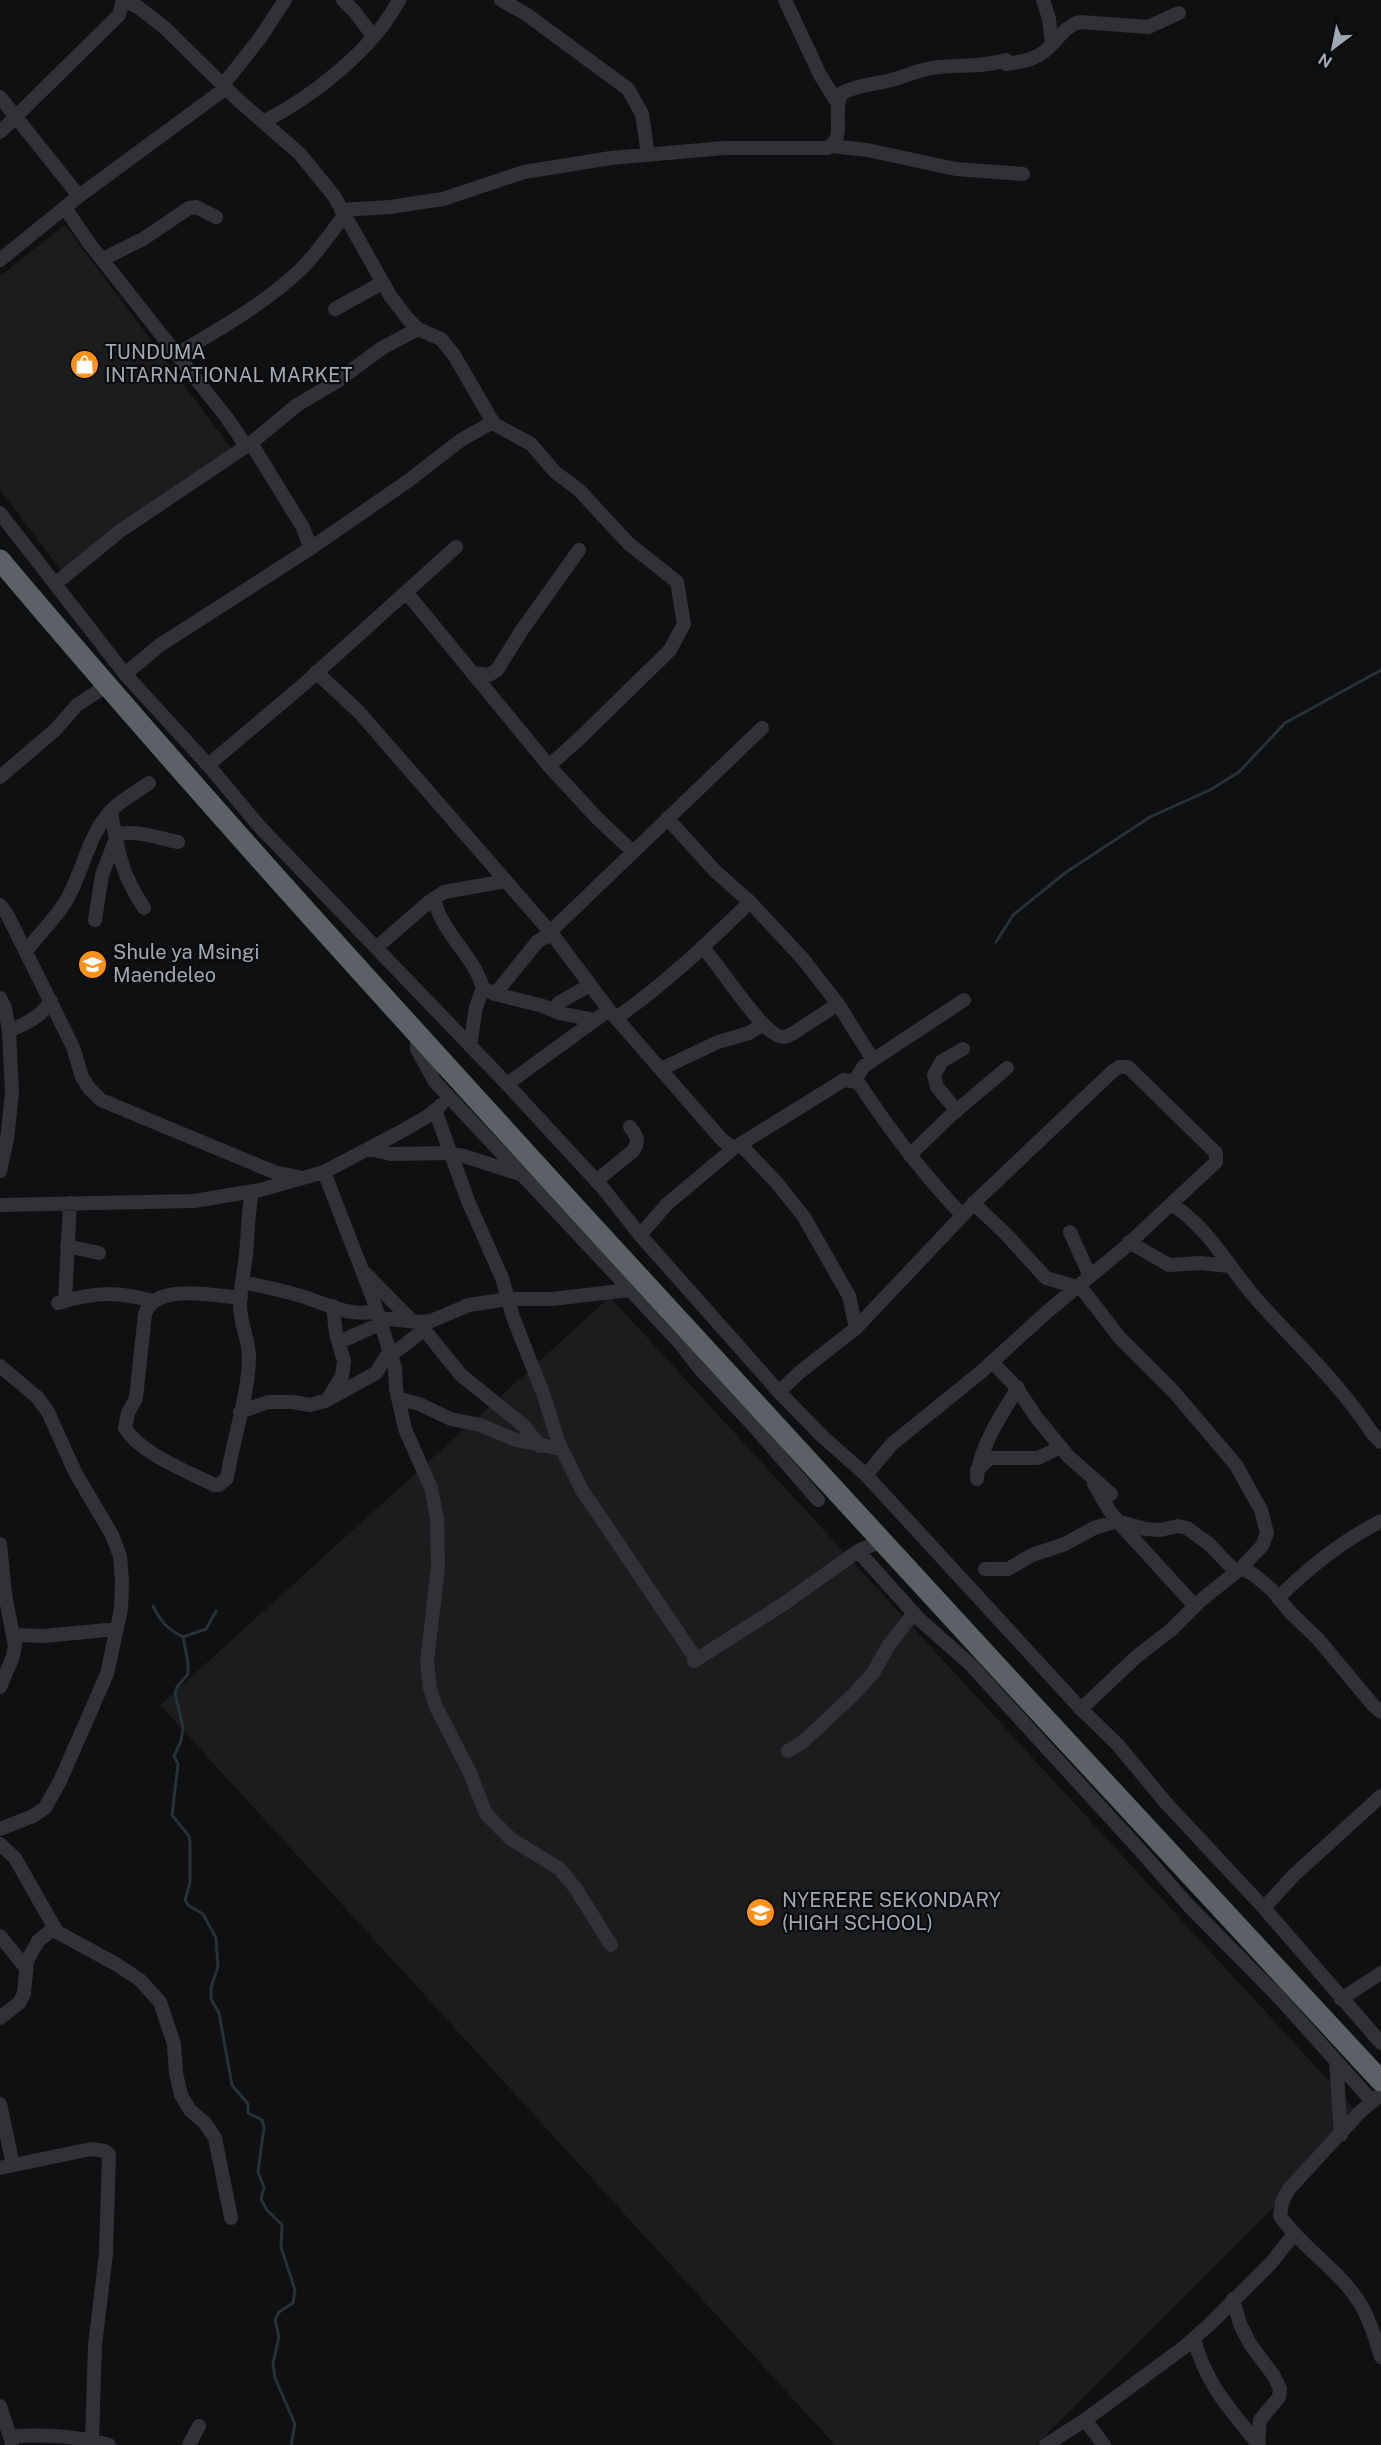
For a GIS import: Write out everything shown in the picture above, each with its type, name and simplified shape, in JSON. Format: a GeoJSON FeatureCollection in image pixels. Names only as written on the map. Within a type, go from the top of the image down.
{"type":"FeatureCollection","features":[{"type":"Feature","properties":{"kind":"highway"},"geometry":{"type":"LineString","coordinates":[[0,560],[106,686],[243,842],[417,1034],[880,1541],[1381,2081]]}},
{"type":"Feature","properties":{"kind":"street"},"geometry":{"type":"LineString","coordinates":[[0,132],[16,119],[119,15],[123,0],[138,7],[165,28],[263,122],[300,154],[334,196],[382,283],[418,329],[441,339],[452,352],[493,422],[531,444],[555,472],[579,490],[628,543],[677,582],[681,594],[684,624],[670,650],[549,766]]}},
{"type":"Feature","properties":{"kind":"street"},"geometry":{"type":"LineString","coordinates":[[0,260],[79,196],[225,86],[285,0]]}},
{"type":"Feature","properties":{"kind":"street"},"geometry":{"type":"LineString","coordinates":[[501,0],[526,14],[628,89],[642,114],[648,155]]}},
{"type":"Feature","properties":{"kind":"street"},"geometry":{"type":"LineString","coordinates":[[785,0],[820,75],[837,102],[838,137],[831,146]]}},
{"type":"Feature","properties":{"kind":"street"},"geometry":{"type":"LineString","coordinates":[[1043,0],[1049,19],[1052,44]]}},
{"type":"Feature","properties":{"kind":"street"},"geometry":{"type":"LineString","coordinates":[[345,1],[373,36]]}},
{"type":"Feature","properties":{"kind":"street"},"geometry":{"type":"LineString","coordinates":[[263,122],[307,97],[332,78],[373,36],[394,2]]}},
{"type":"Feature","properties":{"kind":"street"},"geometry":{"type":"LineString","coordinates":[[837,102],[842,93],[864,84],[886,82],[931,68],[1026,61],[1040,55],[1071,24],[1080,22],[1148,27],[1179,13]]}},
{"type":"Feature","properties":{"kind":"street"},"geometry":{"type":"LineString","coordinates":[[0,97],[79,196]]}},
{"type":"Feature","properties":{"kind":"street"},"geometry":{"type":"LineString","coordinates":[[177,354],[231,322],[302,268],[343,212],[443,199],[524,172],[648,155],[724,148],[817,149],[831,146],[867,150],[956,170],[1023,174]]}},
{"type":"Feature","properties":{"kind":"street"},"geometry":{"type":"LineString","coordinates":[[103,259],[143,239],[189,208],[196,207],[216,217]]}},
{"type":"Feature","properties":{"kind":"street"},"geometry":{"type":"LineString","coordinates":[[65,208],[248,444],[302,525],[311,548]]}},
{"type":"Feature","properties":{"kind":"street"},"geometry":{"type":"LineString","coordinates":[[335,309],[382,283]]}},
{"type":"Feature","properties":{"kind":"street"},"geometry":{"type":"LineString","coordinates":[[55,584],[120,531],[248,444],[297,405],[336,382],[382,348],[418,329]]}},
{"type":"Feature","properties":{"kind":"street"},"geometry":{"type":"LineString","coordinates":[[125,674],[160,645],[311,548],[408,481],[461,440],[493,422]]}},
{"type":"Feature","properties":{"kind":"street"},"geometry":{"type":"LineString","coordinates":[[0,513],[125,674],[208,765],[260,827],[507,1084],[596,1181],[640,1235],[779,1392],[823,1437],[866,1475],[1081,1709],[1118,1745],[1166,1803],[1264,1908],[1381,2043]]}},
{"type":"Feature","properties":{"kind":"street"},"geometry":{"type":"LineString","coordinates":[[208,765],[456,547]]}},
{"type":"Feature","properties":{"kind":"street"},"geometry":{"type":"LineString","coordinates":[[472,673],[489,675],[497,670],[522,630],[579,550]]}},
{"type":"Feature","properties":{"kind":"street"},"geometry":{"type":"LineString","coordinates":[[406,592],[549,766],[597,818],[633,852]]}},
{"type":"Feature","properties":{"kind":"street"},"geometry":{"type":"LineString","coordinates":[[316,672],[359,712],[506,881],[551,933],[613,1014],[723,1141],[737,1146],[777,1184],[804,1217],[849,1296],[856,1328]]}},
{"type":"Feature","properties":{"kind":"street"},"geometry":{"type":"LineString","coordinates":[[0,777],[54,730],[77,705],[106,686]]}},
{"type":"Feature","properties":{"kind":"street"},"geometry":{"type":"LineString","coordinates":[[470,1046],[476,1007],[489,991],[538,941],[551,933],[762,728]]}},
{"type":"Feature","properties":{"kind":"street"},"geometry":{"type":"LineString","coordinates":[[26,951],[66,902],[79,878],[89,846],[111,812],[149,783]]}},
{"type":"Feature","properties":{"kind":"street"},"geometry":{"type":"LineString","coordinates":[[212,806],[230,791]]}},
{"type":"Feature","properties":{"kind":"street"},"geometry":{"type":"LineString","coordinates":[[111,812],[115,837],[128,882],[144,908]]}},
{"type":"Feature","properties":{"kind":"street"},"geometry":{"type":"LineString","coordinates":[[667,818],[715,871],[750,903],[803,959],[838,1004],[873,1060]]}},
{"type":"Feature","properties":{"kind":"street"},"geometry":{"type":"LineString","coordinates":[[243,842],[260,827]]}},
{"type":"Feature","properties":{"kind":"street"},"geometry":{"type":"LineString","coordinates":[[96,920],[102,876],[115,837],[130,831],[178,842]]}},
{"type":"Feature","properties":{"kind":"street"},"geometry":{"type":"LineString","coordinates":[[377,947],[444,892],[506,881]]}},
{"type":"Feature","properties":{"kind":"street"},"geometry":{"type":"LineString","coordinates":[[434,898],[445,927],[472,963],[489,991],[595,1020]]}},
{"type":"Feature","properties":{"kind":"street"},"geometry":{"type":"LineString","coordinates":[[507,1084],[595,1020],[638,1003],[750,903]]}},
{"type":"Feature","properties":{"kind":"street"},"geometry":{"type":"LineString","coordinates":[[0,906],[7,914],[73,1047],[82,1077],[101,1100],[274,1172],[303,1178]]}},
{"type":"Feature","properties":{"kind":"street"},"geometry":{"type":"LineString","coordinates":[[702,947],[772,1033],[784,1037],[838,1004]]}},
{"type":"Feature","properties":{"kind":"street"},"geometry":{"type":"LineString","coordinates":[[552,1010],[560,1002],[590,985]]}},
{"type":"Feature","properties":{"kind":"street"},"geometry":{"type":"LineString","coordinates":[[0,998],[5,1008],[9,1031],[6,1091],[7,1139],[0,1171]]}},
{"type":"Feature","properties":{"kind":"street"},"geometry":{"type":"LineString","coordinates":[[855,1080],[864,1066],[964,1000]]}},
{"type":"Feature","properties":{"kind":"street"},"geometry":{"type":"LineString","coordinates":[[9,1031],[38,1016],[51,1002]]}},
{"type":"Feature","properties":{"kind":"street"},"geometry":{"type":"LineString","coordinates":[[661,1069],[718,1042],[749,1033],[763,1024]]}},
{"type":"Feature","properties":{"kind":"street"},"geometry":{"type":"LineString","coordinates":[[417,1034],[417,1049],[435,1082],[680,1343],[699,1368],[818,1500]]}},
{"type":"Feature","properties":{"kind":"street"},"geometry":{"type":"LineString","coordinates":[[957,1111],[937,1087],[934,1075],[942,1061],[963,1049]]}},
{"type":"Feature","properties":{"kind":"street"},"geometry":{"type":"LineString","coordinates":[[779,1392],[800,1372],[856,1328],[962,1215],[1113,1071],[1125,1066],[1162,1098],[1216,1153],[1216,1162],[992,1362],[892,1444],[866,1475]]}},
{"type":"Feature","properties":{"kind":"street"},"geometry":{"type":"LineString","coordinates":[[910,1155],[1007,1068]]}},
{"type":"Feature","properties":{"kind":"street"},"geometry":{"type":"LineString","coordinates":[[640,1235],[667,1204],[737,1146],[844,1080],[855,1080]]}},
{"type":"Feature","properties":{"kind":"street"},"geometry":{"type":"LineString","coordinates":[[855,1080],[910,1155],[962,1215]]}},
{"type":"Feature","properties":{"kind":"street"},"geometry":{"type":"LineString","coordinates":[[0,1205],[194,1201],[252,1191],[324,1172],[369,1149],[435,1110],[448,1096]]}},
{"type":"Feature","properties":{"kind":"street"},"geometry":{"type":"LineString","coordinates":[[435,1110],[468,1201],[502,1278],[561,1449],[582,1490],[693,1657],[782,1605],[858,1551],[880,1541]]}},
{"type":"Feature","properties":{"kind":"street"},"geometry":{"type":"LineString","coordinates":[[596,1181],[637,1145],[638,1139],[630,1127]]}},
{"type":"Feature","properties":{"kind":"street"},"geometry":{"type":"LineString","coordinates":[[369,1149],[392,1154],[451,1154],[525,1176]]}},
{"type":"Feature","properties":{"kind":"street"},"geometry":{"type":"LineString","coordinates":[[324,1172],[362,1269],[395,1368],[396,1389],[405,1429],[431,1488],[437,1518],[438,1567],[428,1661],[430,1688],[436,1707],[470,1773],[486,1814],[511,1839],[560,1869],[580,1894],[611,1945]]}},
{"type":"Feature","properties":{"kind":"street"},"geometry":{"type":"LineString","coordinates":[[241,1298],[183,1294],[162,1296],[153,1301],[145,1314],[136,1398],[128,1413],[125,1428],[131,1438],[149,1451],[214,1485],[219,1485],[227,1478],[246,1382],[249,1356],[248,1341],[241,1319],[241,1298],[252,1191]]}},
{"type":"Feature","properties":{"kind":"street"},"geometry":{"type":"LineString","coordinates":[[70,1203],[62,1302],[99,1293],[134,1296],[153,1301]]}},
{"type":"Feature","properties":{"kind":"street"},"geometry":{"type":"LineString","coordinates":[[974,1203],[1046,1278],[1078,1286],[1120,1338],[1174,1392],[1236,1465],[1261,1510],[1267,1533],[1262,1546],[1238,1570],[1171,1630],[1136,1657],[1081,1709]]}},
{"type":"Feature","properties":{"kind":"street"},"geometry":{"type":"LineString","coordinates":[[1171,1204],[1193,1221],[1229,1266],[1319,1366],[1372,1434],[1381,1442]]}},
{"type":"Feature","properties":{"kind":"street"},"geometry":{"type":"LineString","coordinates":[[1070,1232],[1090,1276]]}},
{"type":"Feature","properties":{"kind":"street"},"geometry":{"type":"LineString","coordinates":[[1129,1242],[1169,1265],[1200,1263],[1229,1266]]}},
{"type":"Feature","properties":{"kind":"street"},"geometry":{"type":"LineString","coordinates":[[67,1246],[99,1253]]}},
{"type":"Feature","properties":{"kind":"street"},"geometry":{"type":"LineString","coordinates":[[362,1269],[418,1324],[461,1376],[524,1426],[540,1446]]}},
{"type":"Feature","properties":{"kind":"street"},"geometry":{"type":"LineString","coordinates":[[243,1282],[299,1295],[378,1318],[418,1324],[469,1305],[508,1299],[552,1299],[629,1290]]}},
{"type":"Feature","properties":{"kind":"street"},"geometry":{"type":"LineString","coordinates":[[328,1400],[342,1376],[344,1362],[334,1322],[333,1306]]}},
{"type":"Feature","properties":{"kind":"street"},"geometry":{"type":"LineString","coordinates":[[339,1342],[378,1318]]}},
{"type":"Feature","properties":{"kind":"street"},"geometry":{"type":"LineString","coordinates":[[240,1412],[268,1402],[310,1405],[328,1400],[376,1373],[389,1354],[418,1324]]}},
{"type":"Feature","properties":{"kind":"street"},"geometry":{"type":"LineString","coordinates":[[344,1362],[360,1373],[371,1376]]}},
{"type":"Feature","properties":{"kind":"street"},"geometry":{"type":"LineString","coordinates":[[992,1362],[1018,1388],[1036,1418],[1061,1447],[1092,1479],[1111,1494]]}},
{"type":"Feature","properties":{"kind":"street"},"geometry":{"type":"LineString","coordinates":[[0,1366],[37,1396],[44,1406],[75,1472],[112,1535],[120,1557],[122,1580],[117,1629],[107,1674],[51,1798],[45,1808],[33,1816],[0,1829]]}},
{"type":"Feature","properties":{"kind":"street"},"geometry":{"type":"LineString","coordinates":[[1018,1388],[983,1449],[977,1474],[990,1458],[1038,1458],[1061,1447]]}},
{"type":"Feature","properties":{"kind":"street"},"geometry":{"type":"LineString","coordinates":[[400,1399],[419,1404],[451,1419],[480,1425],[516,1440],[561,1449]]}},
{"type":"Feature","properties":{"kind":"street"},"geometry":{"type":"LineString","coordinates":[[1092,1479],[1117,1521],[1196,1606]]}},
{"type":"Feature","properties":{"kind":"street"},"geometry":{"type":"LineString","coordinates":[[985,1569],[1008,1569],[1032,1555],[1065,1544],[1094,1528],[1117,1521],[1144,1529],[1160,1530],[1178,1526],[1187,1528],[1238,1570],[1260,1580],[1318,1639],[1381,1712]]}},
{"type":"Feature","properties":{"kind":"street"},"geometry":{"type":"LineString","coordinates":[[1278,1598],[1320,1559],[1353,1535],[1381,1521]]}},
{"type":"Feature","properties":{"kind":"street"},"geometry":{"type":"LineString","coordinates":[[0,1544],[3,1595],[15,1635],[12,1659],[0,1687]]}},
{"type":"Feature","properties":{"kind":"street"},"geometry":{"type":"LineString","coordinates":[[858,1551],[914,1613],[969,1664],[1188,1905],[1276,1994],[1336,2061],[1377,2097],[1288,2190],[1282,2203],[1280,2216],[1294,2234],[1358,2301],[1381,2357]]}},
{"type":"Feature","properties":{"kind":"street"},"geometry":{"type":"LineString","coordinates":[[788,1751],[804,1741],[854,1694],[873,1673],[888,1646],[914,1613]]}},
{"type":"Feature","properties":{"kind":"street"},"geometry":{"type":"LineString","coordinates":[[15,1635],[43,1636],[117,1629]]}},
{"type":"Feature","properties":{"kind":"street"},"geometry":{"type":"LineString","coordinates":[[1264,1908],[1294,1875],[1381,1796]]}},
{"type":"Feature","properties":{"kind":"street"},"geometry":{"type":"LineString","coordinates":[[0,1844],[15,1858],[54,1928],[69,1940],[116,1964],[140,1980],[160,2002],[174,2044],[176,2073],[181,2095],[190,2110],[205,2123],[215,2138],[231,2218]]}},
{"type":"Feature","properties":{"kind":"street"},"geometry":{"type":"LineString","coordinates":[[0,2018],[19,2003],[24,1994],[26,1968],[31,1954],[38,1941],[54,1928]]}},
{"type":"Feature","properties":{"kind":"street"},"geometry":{"type":"LineString","coordinates":[[0,1936],[26,1968]]}},
{"type":"Feature","properties":{"kind":"street"},"geometry":{"type":"LineString","coordinates":[[1341,1999],[1381,1973]]}},
{"type":"Feature","properties":{"kind":"street"},"geometry":{"type":"LineString","coordinates":[[1366,2027],[1381,2027]]}},
{"type":"Feature","properties":{"kind":"street"},"geometry":{"type":"LineString","coordinates":[[1336,2061],[1341,2135]]}},
{"type":"Feature","properties":{"kind":"street"},"geometry":{"type":"LineString","coordinates":[[0,2104],[7,2166],[91,2149],[105,2151],[109,2154],[105,2260],[86,2441]]}},
{"type":"Feature","properties":{"kind":"street"},"geometry":{"type":"LineString","coordinates":[[1046,2445],[1168,2361],[1194,2339],[1271,2263],[1294,2234]]}},
{"type":"Feature","properties":{"kind":"street"},"geometry":{"type":"LineString","coordinates":[[1233,2299],[1240,2324],[1250,2344],[1274,2376],[1280,2389],[1279,2397],[1260,2420],[1258,2444]]}},
{"type":"Feature","properties":{"kind":"street"},"geometry":{"type":"LineString","coordinates":[[1194,2339],[1210,2382],[1258,2444]]}},
{"type":"Feature","properties":{"kind":"street"},"geometry":{"type":"LineString","coordinates":[[0,2406],[8,2442],[49,2435],[109,2445]]}},
{"type":"Feature","properties":{"kind":"street"},"geometry":{"type":"LineString","coordinates":[[1085,2420],[1104,2445]]}},
{"type":"Feature","properties":{"kind":"street"},"geometry":{"type":"LineString","coordinates":[[189,2445],[199,2426]]}},
{"type":"Feature","properties":{"kind":"shaded area","name":"TUNDUMA INTARNATIONAL MARKET"},"geometry":{"type":"Polygon","coordinates":[[[65,225],[235,453],[62,572],[0,490],[0,276],[65,225]]]}},
{"type":"Feature","properties":{"kind":"shaded area","name":"NYERERE SEKONDARY (HIGH SCHOOL)"},"geometry":{"type":"Polygon","coordinates":[[[610,1297],[1363,2118],[1036,2445],[835,2445],[160,1705],[610,1297]]]}},
{"type":"Feature","properties":{"kind":"waterway"},"geometry":{"type":"LineString","coordinates":[[996,942],[1013,915],[1065,873],[1150,817],[1210,790],[1239,772],[1285,723],[1381,670]]}},
{"type":"Feature","properties":{"kind":"waterway"},"geometry":{"type":"LineString","coordinates":[[153,1606],[165,1624],[183,1637],[206,1629],[216,1611]]}},
{"type":"Feature","properties":{"kind":"waterway"},"geometry":{"type":"LineString","coordinates":[[183,1637],[188,1674],[175,1693],[183,1728],[181,1741],[174,1756],[178,1764],[172,1815],[189,1836],[190,1842],[190,1883],[185,1900],[188,1905],[203,1914],[216,1938],[218,1966],[211,1988],[211,1999],[219,2013],[232,2085],[248,2104],[248,2113],[262,2120],[264,2127],[258,2172],[264,2187],[261,2199],[267,2210],[282,2225],[281,2247],[295,2290],[293,2303],[279,2312],[275,2320],[279,2337],[273,2363],[275,2378],[295,2424],[291,2445]]}},
{"type":"Feature","properties":{"kind":"place","name":"TUNDUMA INTARNATIONAL MARKET"},"geometry":{"type":"Point","coordinates":[84,364]}},
{"type":"Feature","properties":{"kind":"place","name":"Shule ya Msingi Maendeleo"},"geometry":{"type":"Point","coordinates":[92,964]}},
{"type":"Feature","properties":{"kind":"place","name":"NYERERE SEKONDARY (HIGH SCHOOL)"},"geometry":{"type":"Point","coordinates":[761,1912]}}]}
